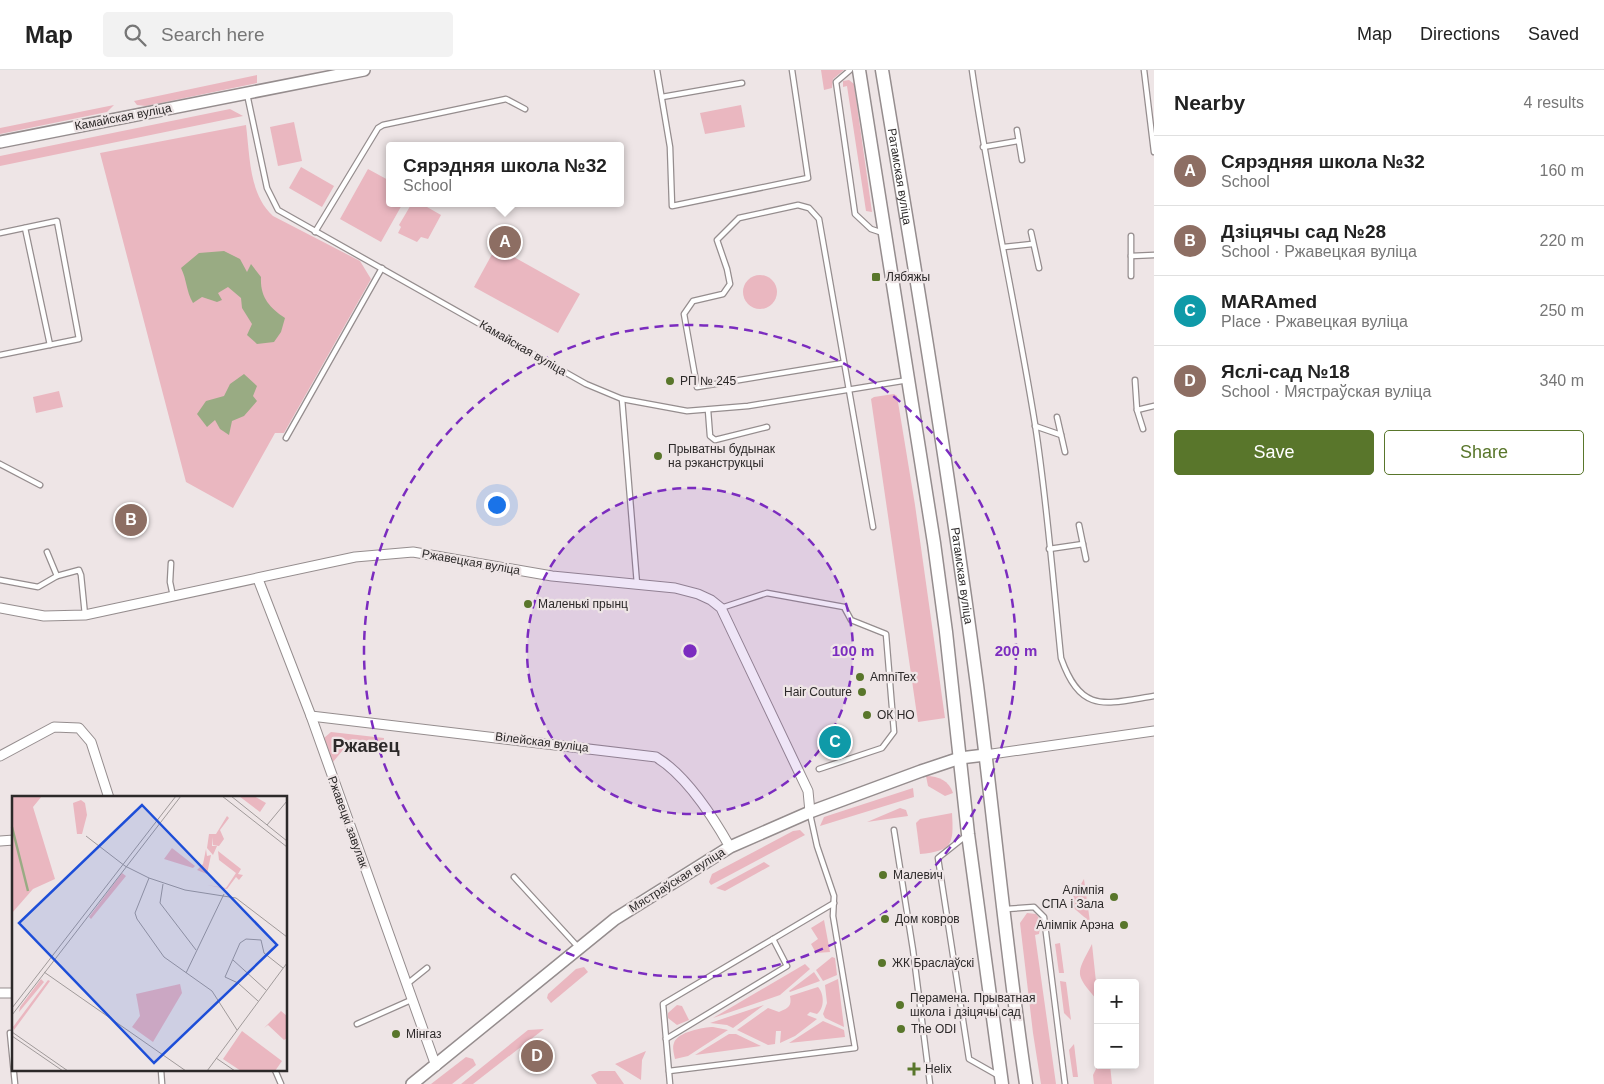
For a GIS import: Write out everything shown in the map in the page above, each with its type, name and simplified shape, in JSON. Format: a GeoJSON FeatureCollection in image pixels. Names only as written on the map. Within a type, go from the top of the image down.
{"type":"FeatureCollection","features":[{"type":"Feature","properties":{"kind":"main road","name":"Ратамская вуліца"},"geometry":{"type":"LineString","coordinates":[[859,70],[883,234],[909,380],[944,614],[968,834],[1002,1081]]}},
{"type":"Feature","properties":{"kind":"main road","name":"Ратамская вуліца"},"geometry":{"type":"LineString","coordinates":[[882,70],[943,440],[1026,1084]]}},
{"type":"Feature","properties":{"kind":"street","name":"Камайская вуліца"},"geometry":{"type":"LineString","coordinates":[[0,142],[364,70]]}},
{"type":"Feature","properties":{"kind":"street","name":"Ржавецкая вуліца"},"geometry":{"type":"LineString","coordinates":[[0,608],[44,616],[85,615],[173,598],[355,558],[413,552],[552,576],[688,591],[711,600],[721,608]]}},
{"type":"Feature","properties":{"kind":"street","name":"Ржавецкі завулак"},"geometry":{"type":"LineString","coordinates":[[258,579],[311,716],[436,1066]]}},
{"type":"Feature","properties":{"kind":"street"},"geometry":{"type":"LineString","coordinates":[[721,608],[808,791],[810,812]]}},
{"type":"Feature","properties":{"kind":"street","name":"Вілейская вуліца"},"geometry":{"type":"LineString","coordinates":[[311,716],[656,756],[679,774],[720,828],[730,847]]}},
{"type":"Feature","properties":{"kind":"street"},"geometry":{"type":"LineString","coordinates":[[0,756],[54,727],[69,726],[78,728],[91,742],[108,796]]}},
{"type":"Feature","properties":{"kind":"street"},"geometry":{"type":"LineString","coordinates":[[985,755],[1154,731]]}},
{"type":"Feature","properties":{"kind":"street","name":"Мястраўская вуліца"},"geometry":{"type":"LineString","coordinates":[[412,1084],[615,919],[730,847],[810,812],[960,758],[985,755]]}},
{"type":"Feature","properties":{"kind":"lane"},"geometry":{"type":"LineString","coordinates":[[657,70],[670,147],[672,206],[808,178],[792,70]]}},
{"type":"Feature","properties":{"kind":"lane"},"geometry":{"type":"LineString","coordinates":[[850,70],[836,82],[855,214],[871,229],[883,234]]}},
{"type":"Feature","properties":{"kind":"lane"},"geometry":{"type":"LineString","coordinates":[[972,70],[983,147],[1004,247],[1035,426],[1061,658],[1068,678],[1081,695],[1097,701],[1113,702],[1154,696]]}},
{"type":"Feature","properties":{"kind":"lane"},"geometry":{"type":"LineString","coordinates":[[1144,70],[1154,152]]}},
{"type":"Feature","properties":{"kind":"lane"},"geometry":{"type":"LineString","coordinates":[[662,96],[742,83]]}},
{"type":"Feature","properties":{"kind":"lane","name":"Камайская вуліца"},"geometry":{"type":"LineString","coordinates":[[246,93],[267,188],[278,210],[586,384],[622,399],[687,411],[748,406],[909,380]]}},
{"type":"Feature","properties":{"kind":"lane"},"geometry":{"type":"LineString","coordinates":[[315,232],[378,128],[383,125],[506,100],[525,109]]}},
{"type":"Feature","properties":{"kind":"lane"},"geometry":{"type":"LineString","coordinates":[[1017,130],[1022,160]]}},
{"type":"Feature","properties":{"kind":"lane"},"geometry":{"type":"LineString","coordinates":[[983,147],[1018,140]]}},
{"type":"Feature","properties":{"kind":"lane"},"geometry":{"type":"LineString","coordinates":[[843,363],[697,387],[684,314],[693,301],[723,294],[730,284],[717,240],[738,218],[798,205],[809,208],[819,219],[843,363],[847,390],[873,527]]}},
{"type":"Feature","properties":{"kind":"lane"},"geometry":{"type":"LineString","coordinates":[[0,233],[58,221],[79,339],[0,355]]}},
{"type":"Feature","properties":{"kind":"lane"},"geometry":{"type":"LineString","coordinates":[[25,228],[50,345]]}},
{"type":"Feature","properties":{"kind":"lane"},"geometry":{"type":"LineString","coordinates":[[1031,232],[1032,244],[1039,268]]}},
{"type":"Feature","properties":{"kind":"lane"},"geometry":{"type":"LineString","coordinates":[[1131,236],[1132,276]]}},
{"type":"Feature","properties":{"kind":"lane"},"geometry":{"type":"LineString","coordinates":[[1004,247],[1032,244]]}},
{"type":"Feature","properties":{"kind":"lane"},"geometry":{"type":"LineString","coordinates":[[1131,256],[1154,256]]}},
{"type":"Feature","properties":{"kind":"lane"},"geometry":{"type":"LineString","coordinates":[[286,438],[382,268]]}},
{"type":"Feature","properties":{"kind":"lane"},"geometry":{"type":"LineString","coordinates":[[1134,380],[1137,410],[1143,429]]}},
{"type":"Feature","properties":{"kind":"lane"},"geometry":{"type":"LineString","coordinates":[[622,399],[637,584]]}},
{"type":"Feature","properties":{"kind":"lane"},"geometry":{"type":"LineString","coordinates":[[1137,410],[1154,406]]}},
{"type":"Feature","properties":{"kind":"lane"},"geometry":{"type":"LineString","coordinates":[[708,410],[710,436],[715,440],[767,427]]}},
{"type":"Feature","properties":{"kind":"lane"},"geometry":{"type":"LineString","coordinates":[[1057,417],[1065,452]]}},
{"type":"Feature","properties":{"kind":"lane"},"geometry":{"type":"LineString","coordinates":[[1035,426],[1061,435]]}},
{"type":"Feature","properties":{"kind":"lane"},"geometry":{"type":"LineString","coordinates":[[0,464],[40,485]]}},
{"type":"Feature","properties":{"kind":"lane"},"geometry":{"type":"LineString","coordinates":[[1078,525],[1086,559]]}},
{"type":"Feature","properties":{"kind":"lane"},"geometry":{"type":"LineString","coordinates":[[1050,549],[1083,544]]}},
{"type":"Feature","properties":{"kind":"lane"},"geometry":{"type":"LineString","coordinates":[[47,552],[57,576]]}},
{"type":"Feature","properties":{"kind":"lane"},"geometry":{"type":"LineString","coordinates":[[171,563],[170,582],[173,598]]}},
{"type":"Feature","properties":{"kind":"lane"},"geometry":{"type":"LineString","coordinates":[[0,580],[38,587],[57,576],[78,570],[81,575],[85,615]]}},
{"type":"Feature","properties":{"kind":"lane"},"geometry":{"type":"LineString","coordinates":[[721,608],[767,593],[844,607],[851,620],[886,634],[894,732],[882,748],[819,769]]}},
{"type":"Feature","properties":{"kind":"lane"},"geometry":{"type":"LineString","coordinates":[[669,1071],[856,1048],[832,916],[834,896],[815,841],[810,812]]}},
{"type":"Feature","properties":{"kind":"lane"},"geometry":{"type":"LineString","coordinates":[[894,830],[913,950],[930,1084]]}},
{"type":"Feature","properties":{"kind":"lane"},"geometry":{"type":"LineString","coordinates":[[968,834],[938,858],[969,1059],[1002,1081]]}},
{"type":"Feature","properties":{"kind":"lane"},"geometry":{"type":"LineString","coordinates":[[514,877],[579,948]]}},
{"type":"Feature","properties":{"kind":"lane"},"geometry":{"type":"LineString","coordinates":[[670,1084],[663,1004],[834,903]]}},
{"type":"Feature","properties":{"kind":"lane"},"geometry":{"type":"LineString","coordinates":[[1002,909],[1034,907],[1044,918],[1065,1084]]}},
{"type":"Feature","properties":{"kind":"lane"},"geometry":{"type":"LineString","coordinates":[[666,1039],[787,966],[773,938]]}},
{"type":"Feature","properties":{"kind":"lane"},"geometry":{"type":"LineString","coordinates":[[406,985],[427,968]]}},
{"type":"Feature","properties":{"kind":"lane"},"geometry":{"type":"LineString","coordinates":[[357,1024],[412,1000]]}},
{"type":"Feature","properties":{"kind":"lane"},"geometry":{"type":"LineString","coordinates":[[10,1033],[12,1053]]}},
{"type":"Feature","properties":{"kind":"lane"},"geometry":{"type":"LineString","coordinates":[[276,1072],[281,1084]]}},
{"type":"Feature","properties":{"kind":"shaded area"},"geometry":{"type":"Polygon","coordinates":[[[821,70],[844,70],[833,79],[832,88],[824,90],[821,70]]]}},
{"type":"Feature","properties":{"kind":"shaded area"},"geometry":{"type":"Polygon","coordinates":[[[257,75],[257,83],[146,106],[137,105],[134,101],[257,75]]]}},
{"type":"Feature","properties":{"kind":"shaded area"},"geometry":{"type":"Polygon","coordinates":[[[849,80],[854,84],[872,212],[866,211],[847,86],[843,87],[843,81],[849,80]]]}},
{"type":"Feature","properties":{"kind":"shaded area"},"geometry":{"type":"Polygon","coordinates":[[[114,105],[107,112],[0,134],[0,128],[114,105]]]}},
{"type":"Feature","properties":{"kind":"shaded area"},"geometry":{"type":"Polygon","coordinates":[[[741,105],[745,127],[705,134],[700,113],[741,105]]]}},
{"type":"Feature","properties":{"kind":"shaded area"},"geometry":{"type":"Polygon","coordinates":[[[230,109],[243,116],[0,166],[0,156],[230,109]]]}},
{"type":"Feature","properties":{"kind":"shaded area"},"geometry":{"type":"Polygon","coordinates":[[[294,122],[302,161],[278,166],[270,127],[294,122]]]}},
{"type":"Feature","properties":{"kind":"shaded area"},"geometry":{"type":"Polygon","coordinates":[[[246,125],[252,174],[259,197],[265,207],[273,216],[360,261],[371,279],[284,433],[275,433],[233,508],[186,482],[100,153],[246,125]]]}},
{"type":"Feature","properties":{"kind":"shaded area"},"geometry":{"type":"Polygon","coordinates":[[[301,167],[334,186],[322,207],[289,188],[301,167]]]}},
{"type":"Feature","properties":{"kind":"shaded area"},"geometry":{"type":"Polygon","coordinates":[[[368,169],[386,179],[386,207],[401,207],[381,242],[340,219],[368,169]]]}},
{"type":"Feature","properties":{"kind":"shaded area"},"geometry":{"type":"Polygon","coordinates":[[[410,207],[427,207],[441,215],[428,239],[421,237],[417,242],[398,233],[401,227],[399,225],[410,207]]]}},
{"type":"Feature","properties":{"kind":"shaded area"},"geometry":{"type":"Polygon","coordinates":[[[496,247],[580,294],[558,333],[474,287],[496,247]]]}},
{"type":"Feature","properties":{"kind":"shaded area"},"geometry":{"type":"Polygon","coordinates":[[[224,251],[240,259],[247,272],[251,264],[261,277],[262,290],[267,301],[274,310],[285,318],[281,332],[274,342],[257,344],[247,335],[252,324],[242,308],[241,298],[228,287],[218,293],[222,300],[217,302],[202,297],[193,303],[181,268],[199,253],[224,251]]]}},
{"type":"Feature","properties":{"kind":"shaded area"},"geometry":{"type":"Polygon","coordinates":[[[760,275],[772,280],[777,292],[772,304],[760,309],[748,304],[743,292],[748,280],[760,275]]]}},
{"type":"Feature","properties":{"kind":"shaded area"},"geometry":{"type":"Polygon","coordinates":[[[244,374],[257,386],[253,396],[257,401],[244,416],[232,421],[229,435],[220,429],[215,420],[207,427],[197,414],[206,401],[224,396],[230,384],[244,374]]]}},
{"type":"Feature","properties":{"kind":"shaded area"},"geometry":{"type":"Polygon","coordinates":[[[59,391],[63,407],[36,413],[33,397],[59,391]]]}},
{"type":"Feature","properties":{"kind":"shaded area"},"geometry":{"type":"Polygon","coordinates":[[[894,394],[897,396],[915,505],[945,718],[918,722],[871,399],[894,394]]]}},
{"type":"Feature","properties":{"kind":"shaded area"},"geometry":{"type":"Polygon","coordinates":[[[331,732],[384,738],[384,743],[352,739],[333,762],[324,738],[331,732]]]}},
{"type":"Feature","properties":{"kind":"shaded area"},"geometry":{"type":"Polygon","coordinates":[[[926,776],[943,780],[949,785],[953,793],[945,796],[928,786],[926,776]]]}},
{"type":"Feature","properties":{"kind":"shaded area"},"geometry":{"type":"Polygon","coordinates":[[[913,788],[914,797],[820,826],[824,817],[913,788]]]}},
{"type":"Feature","properties":{"kind":"shaded area"},"geometry":{"type":"Polygon","coordinates":[[[900,808],[906,810],[908,816],[867,822],[900,808]]]}},
{"type":"Feature","properties":{"kind":"shaded area"},"geometry":{"type":"Polygon","coordinates":[[[952,813],[952,832],[949,844],[939,851],[920,854],[916,823],[920,819],[952,813]]]}},
{"type":"Feature","properties":{"kind":"shaded area"},"geometry":{"type":"Polygon","coordinates":[[[800,830],[805,835],[711,885],[709,882],[712,874],[793,831],[800,830]]]}},
{"type":"Feature","properties":{"kind":"shaded area"},"geometry":{"type":"Polygon","coordinates":[[[764,862],[770,866],[725,891],[716,888],[764,862]]]}},
{"type":"Feature","properties":{"kind":"shaded area"},"geometry":{"type":"Polygon","coordinates":[[[1084,879],[1090,922],[1069,904],[1084,879]]]}},
{"type":"Feature","properties":{"kind":"shaded area"},"geometry":{"type":"Polygon","coordinates":[[[1027,913],[1036,914],[1041,921],[1039,934],[1035,935],[1056,1084],[1041,1084],[1020,923],[1027,913]]]}},
{"type":"Feature","properties":{"kind":"shaded area"},"geometry":{"type":"Polygon","coordinates":[[[824,920],[830,952],[816,953],[811,944],[818,939],[811,928],[824,920]]]}},
{"type":"Feature","properties":{"kind":"shaded area"},"geometry":{"type":"Polygon","coordinates":[[[1060,943],[1064,973],[1059,973],[1055,944],[1060,943]]]}},
{"type":"Feature","properties":{"kind":"shaded area"},"geometry":{"type":"Polygon","coordinates":[[[1092,944],[1096,979],[1094,979],[1094,996],[1081,979],[1080,974],[1083,962],[1092,944]]]}},
{"type":"Feature","properties":{"kind":"shaded area"},"geometry":{"type":"Polygon","coordinates":[[[832,957],[835,958],[837,975],[823,981],[816,970],[832,957]]]}},
{"type":"Feature","properties":{"kind":"shaded area"},"geometry":{"type":"Polygon","coordinates":[[[805,964],[810,969],[780,995],[713,1018],[805,964]]]}},
{"type":"Feature","properties":{"kind":"shaded area"},"geometry":{"type":"Polygon","coordinates":[[[584,967],[588,972],[551,1003],[547,998],[548,994],[576,969],[584,967]]]}},
{"type":"Feature","properties":{"kind":"shaded area"},"geometry":{"type":"Polygon","coordinates":[[[814,972],[820,981],[789,991],[814,972]]]}},
{"type":"Feature","properties":{"kind":"shaded area"},"geometry":{"type":"Polygon","coordinates":[[[838,979],[844,1027],[825,1018],[823,1014],[827,1003],[825,985],[838,979]]]}},
{"type":"Feature","properties":{"kind":"shaded area"},"geometry":{"type":"Polygon","coordinates":[[[1060,981],[1066,982],[1071,1020],[1064,1013],[1060,981]]]}},
{"type":"Feature","properties":{"kind":"shaded area"},"geometry":{"type":"Polygon","coordinates":[[[818,987],[822,997],[820,1011],[817,1014],[810,1012],[807,1015],[817,1019],[795,1036],[780,1043],[781,1031],[776,1031],[775,1044],[768,1045],[737,1030],[768,1008],[779,1012],[787,1008],[790,1005],[790,996],[818,987]]]}},
{"type":"Feature","properties":{"kind":"shaded area"},"geometry":{"type":"Polygon","coordinates":[[[677,1005],[682,1006],[689,1020],[677,1025],[668,1018],[668,1013],[677,1005]]]}},
{"type":"Feature","properties":{"kind":"shaded area"},"geometry":{"type":"Polygon","coordinates":[[[764,1005],[733,1028],[727,1025],[710,1023],[764,1005]]]}},
{"type":"Feature","properties":{"kind":"shaded area"},"geometry":{"type":"Polygon","coordinates":[[[823,1021],[844,1030],[845,1037],[789,1043],[823,1021]]]}},
{"type":"Feature","properties":{"kind":"shaded area"},"geometry":{"type":"Polygon","coordinates":[[[713,1027],[728,1030],[688,1056],[675,1059],[673,1046],[676,1039],[691,1031],[713,1027]]]}},
{"type":"Feature","properties":{"kind":"shaded area"},"geometry":{"type":"Polygon","coordinates":[[[544,1029],[473,1084],[461,1084],[528,1030],[544,1029]]]}},
{"type":"Feature","properties":{"kind":"shaded area"},"geometry":{"type":"Polygon","coordinates":[[[729,1034],[736,1034],[761,1046],[695,1055],[729,1034]]]}},
{"type":"Feature","properties":{"kind":"shaded area"},"geometry":{"type":"Polygon","coordinates":[[[1074,1044],[1078,1077],[1073,1077],[1069,1050],[1074,1044]]]}},
{"type":"Feature","properties":{"kind":"shaded area"},"geometry":{"type":"Polygon","coordinates":[[[646,1051],[642,1060],[641,1080],[615,1064],[646,1051]]]}},
{"type":"Feature","properties":{"kind":"shaded area"},"geometry":{"type":"Polygon","coordinates":[[[466,1057],[473,1059],[476,1065],[452,1084],[431,1084],[466,1057]]]}},
{"type":"Feature","properties":{"kind":"shaded area"},"geometry":{"type":"Polygon","coordinates":[[[1096,1069],[1110,1069],[1112,1084],[1094,1084],[1093,1075],[1096,1069]]]}},
{"type":"Feature","properties":{"kind":"shaded area"},"geometry":{"type":"Polygon","coordinates":[[[599,1071],[615,1071],[624,1084],[597,1084],[591,1075],[599,1071]]]}},
{"type":"Feature","properties":{"kind":"place","name":"Сярэдняя школа №32"},"geometry":{"type":"Point","coordinates":[505,242]}},
{"type":"Feature","properties":{"kind":"place","name":"Лябяжы"},"geometry":{"type":"Point","coordinates":[876,277]}},
{"type":"Feature","properties":{"kind":"place","name":"РП № 245"},"geometry":{"type":"Point","coordinates":[670,381]}},
{"type":"Feature","properties":{"kind":"place","name":"Прыватны будынак на рэканструкцыі"},"geometry":{"type":"Point","coordinates":[658,456]}},
{"type":"Feature","properties":{"kind":"place","name":"Дзіцячы сад №28"},"geometry":{"type":"Point","coordinates":[131,520]}},
{"type":"Feature","properties":{"kind":"place","name":"Маленькі прынц"},"geometry":{"type":"Point","coordinates":[528,604]}},
{"type":"Feature","properties":{"kind":"place","name":"AmniTex"},"geometry":{"type":"Point","coordinates":[860,677]}},
{"type":"Feature","properties":{"kind":"place","name":"Hair Couture"},"geometry":{"type":"Point","coordinates":[862,692]}},
{"type":"Feature","properties":{"kind":"place","name":"ОК НО"},"geometry":{"type":"Point","coordinates":[867,715]}},
{"type":"Feature","properties":{"kind":"place","name":"MARAmed"},"geometry":{"type":"Point","coordinates":[835,742]}},
{"type":"Feature","properties":{"kind":"place","name":"Малевич"},"geometry":{"type":"Point","coordinates":[883,875]}},
{"type":"Feature","properties":{"kind":"place","name":"Алімпія СПА і Зала"},"geometry":{"type":"Point","coordinates":[1114,897]}},
{"type":"Feature","properties":{"kind":"place","name":"Дом ковров"},"geometry":{"type":"Point","coordinates":[885,919]}},
{"type":"Feature","properties":{"kind":"place","name":"Алімпік Арэна"},"geometry":{"type":"Point","coordinates":[1124,925]}},
{"type":"Feature","properties":{"kind":"place","name":"ЖК Браслаўскі"},"geometry":{"type":"Point","coordinates":[882,963]}},
{"type":"Feature","properties":{"kind":"place","name":"Перамена. Прыватная школа і дзіцячы сад"},"geometry":{"type":"Point","coordinates":[900,1005]}},
{"type":"Feature","properties":{"kind":"place","name":"The ODI"},"geometry":{"type":"Point","coordinates":[901,1029]}},
{"type":"Feature","properties":{"kind":"place","name":"Мінгаз"},"geometry":{"type":"Point","coordinates":[396,1034]}},
{"type":"Feature","properties":{"kind":"place","name":"Яслі-сад №18"},"geometry":{"type":"Point","coordinates":[537,1056]}},
{"type":"Feature","properties":{"kind":"place","name":"Helix"},"geometry":{"type":"Point","coordinates":[914,1069]}},
{"type":"Feature","properties":{"kind":"district","name":"Ржавец"},"geometry":{"type":"Point","coordinates":[366,746]}}]}
